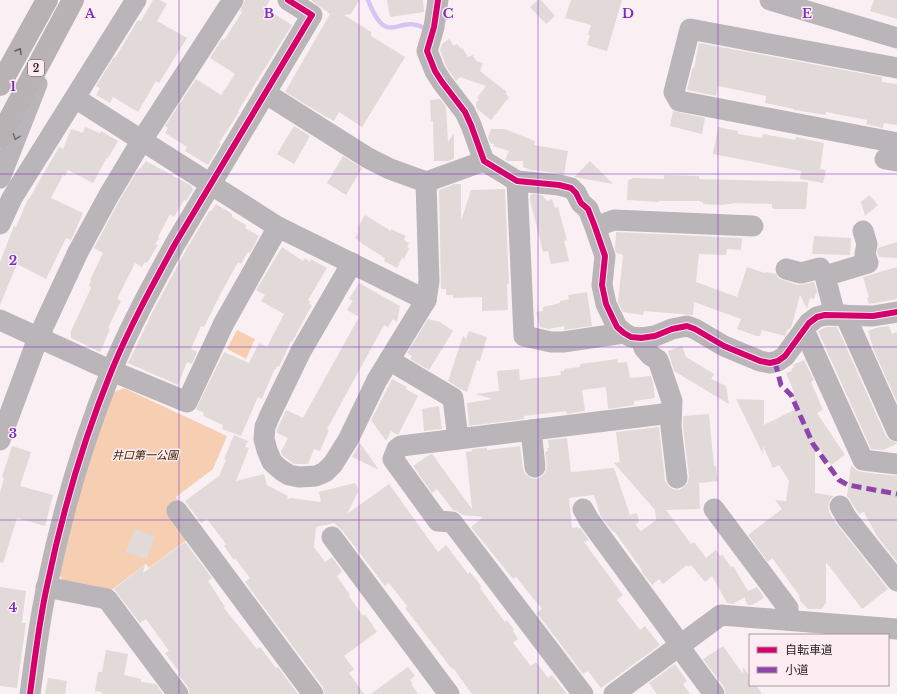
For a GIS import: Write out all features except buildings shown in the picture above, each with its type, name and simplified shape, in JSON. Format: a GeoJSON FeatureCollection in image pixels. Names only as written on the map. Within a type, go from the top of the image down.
{"type":"FeatureCollection","features":[{"type":"Feature","properties":{"kind":"highway","name":"2"},"geometry":{"type":"LineString","coordinates":[[0,85],[47,0]]}},
{"type":"Feature","properties":{"kind":"highway","name":"2"},"geometry":{"type":"LineString","coordinates":[[0,137],[73,0]]}},
{"type":"Feature","properties":{"kind":"street"},"geometry":{"type":"LineString","coordinates":[[0,224],[12,198],[136,0]]}},
{"type":"Feature","properties":{"kind":"street"},"geometry":{"type":"LineString","coordinates":[[0,440],[38,338],[78,252],[109,195],[142,140],[233,0]]}},
{"type":"Feature","properties":{"kind":"street"},"geometry":{"type":"LineString","coordinates":[[30,694],[46,587],[69,494],[78,464],[112,371],[155,280],[312,15],[288,0]]}},
{"type":"Feature","properties":{"kind":"street"},"geometry":{"type":"LineString","coordinates":[[438,0],[434,27],[427,51],[442,82],[465,112],[484,161],[517,181],[559,185],[571,188],[588,209],[604,256],[602,284],[606,304],[617,326],[633,336],[650,355],[658,360],[672,401],[671,427],[677,478]]}},
{"type":"Feature","properties":{"kind":"street"},"geometry":{"type":"LineString","coordinates":[[770,0],[897,38]]}},
{"type":"Feature","properties":{"kind":"street"},"geometry":{"type":"LineString","coordinates":[[893,154],[679,101],[674,92],[690,29],[897,68]]}},
{"type":"Feature","properties":{"kind":"street"},"geometry":{"type":"LineString","coordinates":[[0,178],[41,74],[54,35]]}},
{"type":"Feature","properties":{"kind":"street"},"geometry":{"type":"LineString","coordinates":[[265,93],[374,161],[390,169],[426,182],[484,161]]}},
{"type":"Feature","properties":{"kind":"street"},"geometry":{"type":"LineString","coordinates":[[74,98],[278,227],[426,300]]}},
{"type":"Feature","properties":{"kind":"street"},"geometry":{"type":"LineString","coordinates":[[517,181],[524,336],[551,342],[563,342],[633,336],[654,336],[672,329],[686,326],[695,329],[731,349],[760,361],[770,363],[778,361],[785,356],[809,323],[817,317],[825,315],[873,316],[897,312]]}},
{"type":"Feature","properties":{"kind":"street"},"geometry":{"type":"LineString","coordinates":[[352,263],[301,351],[270,415],[266,427],[264,439],[272,462],[289,475],[299,477],[316,476],[325,472],[339,458],[388,360],[426,300],[429,281],[426,182]]}},
{"type":"Feature","properties":{"kind":"street"},"geometry":{"type":"LineString","coordinates":[[595,226],[614,220],[753,226]]}},
{"type":"Feature","properties":{"kind":"street"},"geometry":{"type":"LineString","coordinates":[[0,320],[112,371],[187,402],[224,323],[278,227]]}},
{"type":"Feature","properties":{"kind":"street"},"geometry":{"type":"LineString","coordinates":[[825,276],[868,263],[865,254],[867,244],[863,231]]}},
{"type":"Feature","properties":{"kind":"street"},"geometry":{"type":"LineString","coordinates":[[786,269],[801,274],[820,268],[825,276],[840,315],[897,431]]}},
{"type":"Feature","properties":{"kind":"street"},"geometry":{"type":"LineString","coordinates":[[804,330],[863,460],[897,464]]}},
{"type":"Feature","properties":{"kind":"street"},"geometry":{"type":"LineString","coordinates":[[388,360],[452,398],[458,439]]}},
{"type":"Feature","properties":{"kind":"street"},"geometry":{"type":"LineString","coordinates":[[583,694],[452,522],[438,521],[393,459],[397,449],[401,446],[671,413]]}},
{"type":"Feature","properties":{"kind":"street"},"geometry":{"type":"LineString","coordinates":[[531,430],[535,467]]}},
{"type":"Feature","properties":{"kind":"street"},"geometry":{"type":"LineString","coordinates":[[840,506],[846,517],[897,581]]}},
{"type":"Feature","properties":{"kind":"street"},"geometry":{"type":"LineString","coordinates":[[583,509],[589,520],[714,694]]}},
{"type":"Feature","properties":{"kind":"street"},"geometry":{"type":"LineString","coordinates":[[714,509],[788,608],[787,620]]}},
{"type":"Feature","properties":{"kind":"street"},"geometry":{"type":"LineString","coordinates":[[177,511],[313,694]]}},
{"type":"Feature","properties":{"kind":"street"},"geometry":{"type":"LineString","coordinates":[[432,530],[433,532],[454,533],[458,530]]}},
{"type":"Feature","properties":{"kind":"street"},"geometry":{"type":"LineString","coordinates":[[332,537],[449,694]]}},
{"type":"Feature","properties":{"kind":"street"},"geometry":{"type":"LineString","coordinates":[[46,587],[106,599],[178,694]]}},
{"type":"Feature","properties":{"kind":"street"},"geometry":{"type":"LineString","coordinates":[[614,694],[721,615],[897,629]]}},
{"type":"Feature","properties":{"kind":"green space"},"geometry":{"type":"Polygon","coordinates":[[[237,330],[255,339],[246,359],[227,349],[237,330]]]}},
{"type":"Feature","properties":{"kind":"green space","name":"井口第一公園"},"geometry":{"type":"Polygon","coordinates":[[[124,388],[227,436],[213,469],[176,497],[179,502],[188,539],[149,568],[146,564],[109,592],[64,583],[58,572],[95,439],[114,392],[124,388]]]}},
{"type":"Feature","properties":{"kind":"waterway"},"geometry":{"type":"LineString","coordinates":[[368,0],[381,24],[387,27],[408,24],[426,29]]}},
{"type":"Feature","properties":{"kind":"marked path"},"geometry":{"type":"LineString","coordinates":[[775,362],[781,385],[791,395],[813,444],[839,480],[848,485],[897,494]]}},
{"type":"Feature","properties":{"kind":"cycle path"},"geometry":{"type":"LineString","coordinates":[[30,694],[37,640],[59,531],[91,424],[111,372],[149,291],[175,244],[312,15],[288,0]]}},
{"type":"Feature","properties":{"kind":"cycle path"},"geometry":{"type":"LineString","coordinates":[[438,0],[434,27],[427,51],[435,71],[465,112],[484,161],[517,181],[559,185],[571,188],[576,193],[581,203],[588,209],[605,256],[602,285],[606,304],[617,327],[624,333],[631,337],[641,338],[655,336],[672,329],[687,326],[724,346],[760,361],[770,363],[778,361],[785,356],[809,323],[817,317],[825,315],[873,316],[897,312]]}}]}
